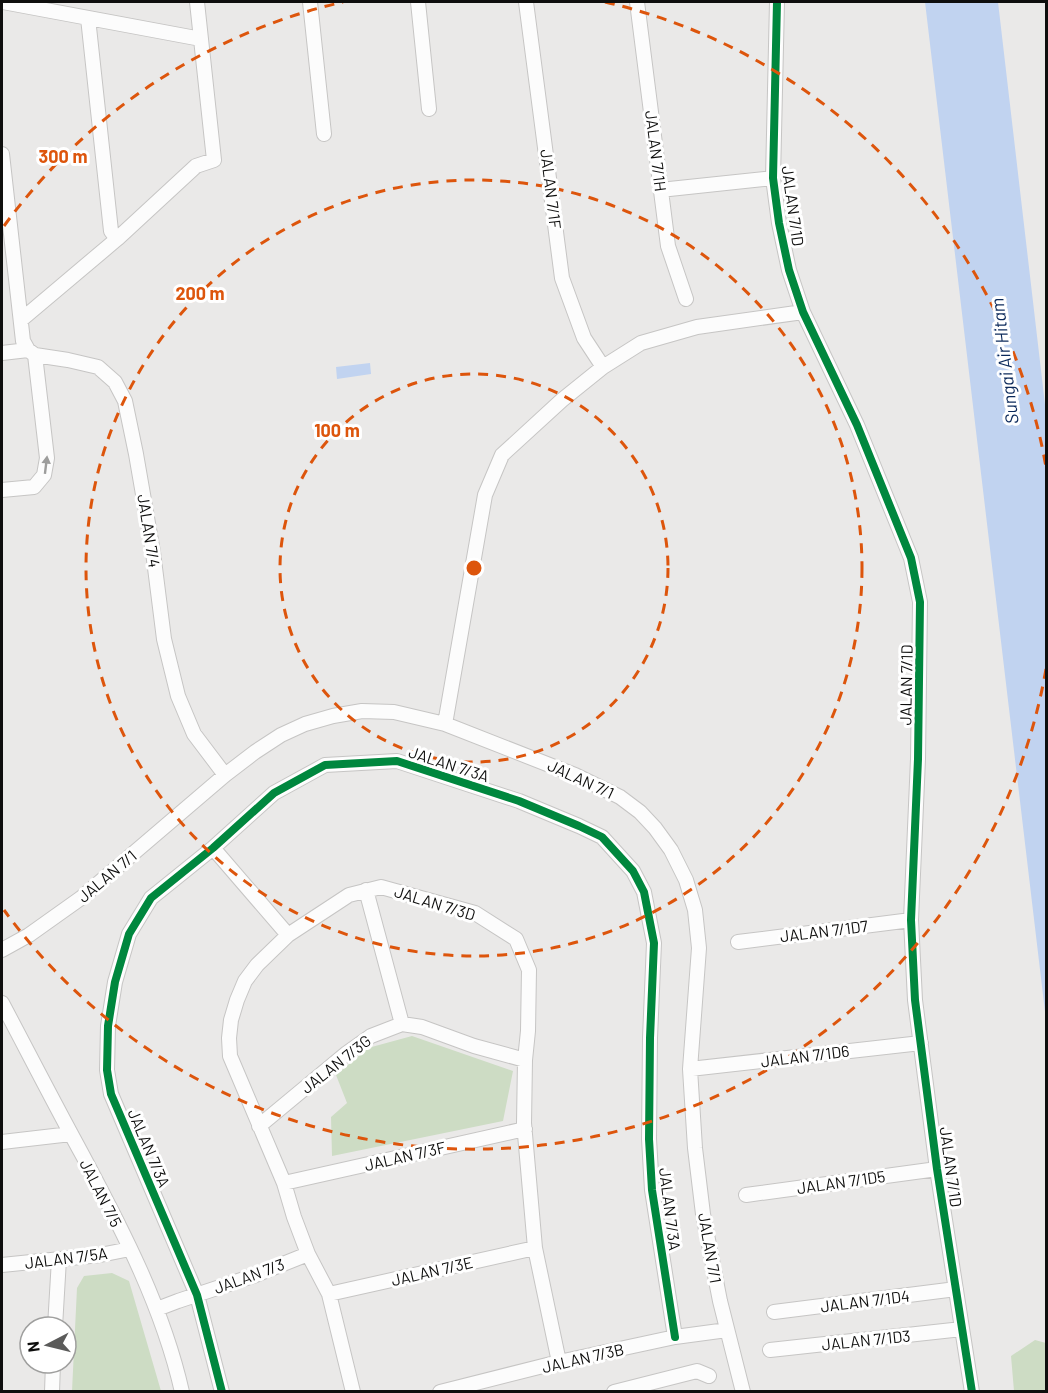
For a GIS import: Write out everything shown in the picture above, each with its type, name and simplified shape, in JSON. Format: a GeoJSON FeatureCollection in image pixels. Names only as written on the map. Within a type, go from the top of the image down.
{"type":"FeatureCollection","features":[{"type":"Feature","properties":{"kind":"street"},"geometry":{"type":"LineString","coordinates":[[3,2],[201,39]]}},
{"type":"Feature","properties":{"kind":"street"},"geometry":{"type":"LineString","coordinates":[[21,320],[117,239],[196,166],[214,160],[197,2]]}},
{"type":"Feature","properties":{"kind":"street"},"geometry":{"type":"LineString","coordinates":[[310,2],[324,134]]}},
{"type":"Feature","properties":{"kind":"street"},"geometry":{"type":"LineString","coordinates":[[418,2],[429,109]]}},
{"type":"Feature","properties":{"kind":"street","name":"JALAN 7/1F"},"geometry":{"type":"LineString","coordinates":[[526,2],[562,278],[584,338],[603,368]]}},
{"type":"Feature","properties":{"kind":"street","name":"JALAN 7/1H"},"geometry":{"type":"LineString","coordinates":[[636,2],[668,246],[686,299]]}},
{"type":"Feature","properties":{"kind":"street","name":"JALAN 7/1D"},"geometry":{"type":"LineString","coordinates":[[777,2],[772,178],[789,270],[803,312],[857,425],[911,558],[920,602],[918,759],[911,920],[915,1000],[937,1169],[972,1392]]}},
{"type":"Feature","properties":{"kind":"street"},"geometry":{"type":"LineString","coordinates":[[88,18],[111,231],[117,239]]}},
{"type":"Feature","properties":{"kind":"street"},"geometry":{"type":"LineString","coordinates":[[2,154],[5,208],[21,320],[29,349],[47,458],[44,475],[34,487],[2,490]]}},
{"type":"Feature","properties":{"kind":"street"},"geometry":{"type":"LineString","coordinates":[[660,190],[772,178]]}},
{"type":"Feature","properties":{"kind":"street"},"geometry":{"type":"LineString","coordinates":[[445,724],[485,495],[502,455],[562,400],[603,368],[641,343],[697,327],[803,312]]}},
{"type":"Feature","properties":{"kind":"street","name":"JALAN 7/4"},"geometry":{"type":"LineString","coordinates":[[2,353],[29,349],[98,367],[115,382],[125,401],[136,454],[153,552],[164,639],[178,696],[194,734],[225,775]]}},
{"type":"Feature","properties":{"kind":"street","name":"JALAN 7/1"},"geometry":{"type":"LineString","coordinates":[[2,950],[81,898],[255,752],[281,735],[305,724],[333,716],[362,711],[394,712],[445,724],[575,775],[620,797],[640,812],[666,843],[686,880],[695,910],[699,948],[690,1069],[695,1148],[703,1214],[720,1301],[743,1392]]}},
{"type":"Feature","properties":{"kind":"street","name":"JALAN 7/3A"},"geometry":{"type":"LineString","coordinates":[[222,1392],[197,1294],[111,1094],[107,1070],[108,1026],[115,982],[129,934],[151,898],[213,848],[274,793],[325,765],[397,761],[519,801],[579,825],[602,837],[633,871],[644,892],[654,943],[649,1139],[652,1190],[675,1337]]}},
{"type":"Feature","properties":{"kind":"street"},"geometry":{"type":"LineString","coordinates":[[213,848],[288,935]]}},
{"type":"Feature","properties":{"kind":"street","name":"JALAN 7/3D"},"geometry":{"type":"LineString","coordinates":[[353,1392],[329,1294],[308,1254],[284,1183],[230,1056],[229,1038],[237,1000],[245,981],[257,965],[288,935],[349,895],[381,887],[475,914],[516,939],[529,970],[525,1129],[535,1248],[560,1362]]}},
{"type":"Feature","properties":{"kind":"street"},"geometry":{"type":"LineString","coordinates":[[366,890],[402,1024],[422,1027],[474,1046],[525,1060]]}},
{"type":"Feature","properties":{"kind":"street","name":"JALAN 7/1D7"},"geometry":{"type":"LineString","coordinates":[[738,942],[911,920]]}},
{"type":"Feature","properties":{"kind":"street","name":"JALAN 7/5"},"geometry":{"type":"LineString","coordinates":[[2,1003],[6,1021],[71,1134],[130,1249],[157,1309],[176,1363],[182,1392]]}},
{"type":"Feature","properties":{"kind":"street","name":"JALAN 7/3G"},"geometry":{"type":"LineString","coordinates":[[259,1126],[346,1053],[371,1036],[402,1024]]}},
{"type":"Feature","properties":{"kind":"street","name":"JALAN 7/1D6"},"geometry":{"type":"LineString","coordinates":[[690,1069],[921,1043]]}},
{"type":"Feature","properties":{"kind":"street","name":"JALAN 7/3F"},"geometry":{"type":"LineString","coordinates":[[284,1183],[525,1129]]}},
{"type":"Feature","properties":{"kind":"street"},"geometry":{"type":"LineString","coordinates":[[2,1142],[71,1134]]}},
{"type":"Feature","properties":{"kind":"street","name":"JALAN 7/1D5"},"geometry":{"type":"LineString","coordinates":[[746,1196],[937,1169]]}},
{"type":"Feature","properties":{"kind":"street","name":"JALAN 7/3E"},"geometry":{"type":"LineString","coordinates":[[329,1294],[535,1248]]}},
{"type":"Feature","properties":{"kind":"street","name":"JALAN 7/5A"},"geometry":{"type":"LineString","coordinates":[[2,1265],[100,1255],[130,1249]]}},
{"type":"Feature","properties":{"kind":"street","name":"JALAN 7/3"},"geometry":{"type":"LineString","coordinates":[[157,1309],[253,1276],[308,1254]]}},
{"type":"Feature","properties":{"kind":"street"},"geometry":{"type":"LineString","coordinates":[[56,1315],[59,1259]]}},
{"type":"Feature","properties":{"kind":"street","name":"JALAN 7/1D4"},"geometry":{"type":"LineString","coordinates":[[774,1312],[956,1289]]}},
{"type":"Feature","properties":{"kind":"street","name":"JALAN 7/1D3"},"geometry":{"type":"LineString","coordinates":[[770,1350],[962,1329]]}},
{"type":"Feature","properties":{"kind":"street","name":"JALAN 7/3B"},"geometry":{"type":"LineString","coordinates":[[440,1392],[472,1388],[560,1362],[675,1337],[727,1330]]}},
{"type":"Feature","properties":{"kind":"street"},"geometry":{"type":"LineString","coordinates":[[614,1392],[697,1371],[709,1376]]}},
{"type":"Feature","properties":{"kind":"street"},"geometry":{"type":"LineString","coordinates":[[52,1392],[53,1375]]}},
{"type":"Feature","properties":{"kind":"green space"},"geometry":{"type":"Polygon","coordinates":[[[412,1036],[513,1071],[503,1121],[332,1156],[331,1117],[347,1103],[336,1075],[368,1048],[412,1036]]]}},
{"type":"Feature","properties":{"kind":"green space"},"geometry":{"type":"Polygon","coordinates":[[[112,1273],[129,1281],[161,1391],[72,1391],[73,1375],[78,1375],[77,1288],[84,1276],[112,1273]]]}},
{"type":"Feature","properties":{"kind":"green space"},"geometry":{"type":"Polygon","coordinates":[[[1035,1340],[1046,1343],[1046,1391],[1014,1391],[1011,1356],[1035,1340]]]}},
{"type":"Feature","properties":{"kind":"water","name":"Sungai Air Hitam"},"geometry":{"type":"Polygon","coordinates":[[[925,2],[998,2],[1046,413],[1046,1020],[925,2]]]}},
{"type":"Feature","properties":{"kind":"water"},"geometry":{"type":"Polygon","coordinates":[[[370,363],[371,374],[337,379],[336,367],[370,363]]]}},
{"type":"Feature","properties":{"kind":"cycle path"},"geometry":{"type":"LineString","coordinates":[[777,2],[773,178],[789,270],[803,312],[857,425],[911,558],[920,602],[918,759],[911,920],[915,1000],[937,1169],[972,1392]]}},
{"type":"Feature","properties":{"kind":"cycle path"},"geometry":{"type":"LineString","coordinates":[[222,1392],[197,1295],[111,1094],[107,1070],[108,1026],[115,982],[129,934],[151,898],[213,848],[274,793],[325,765],[397,761],[519,801],[602,837],[633,871],[644,892],[654,943],[649,1139],[652,1190],[675,1337]]}}]}
